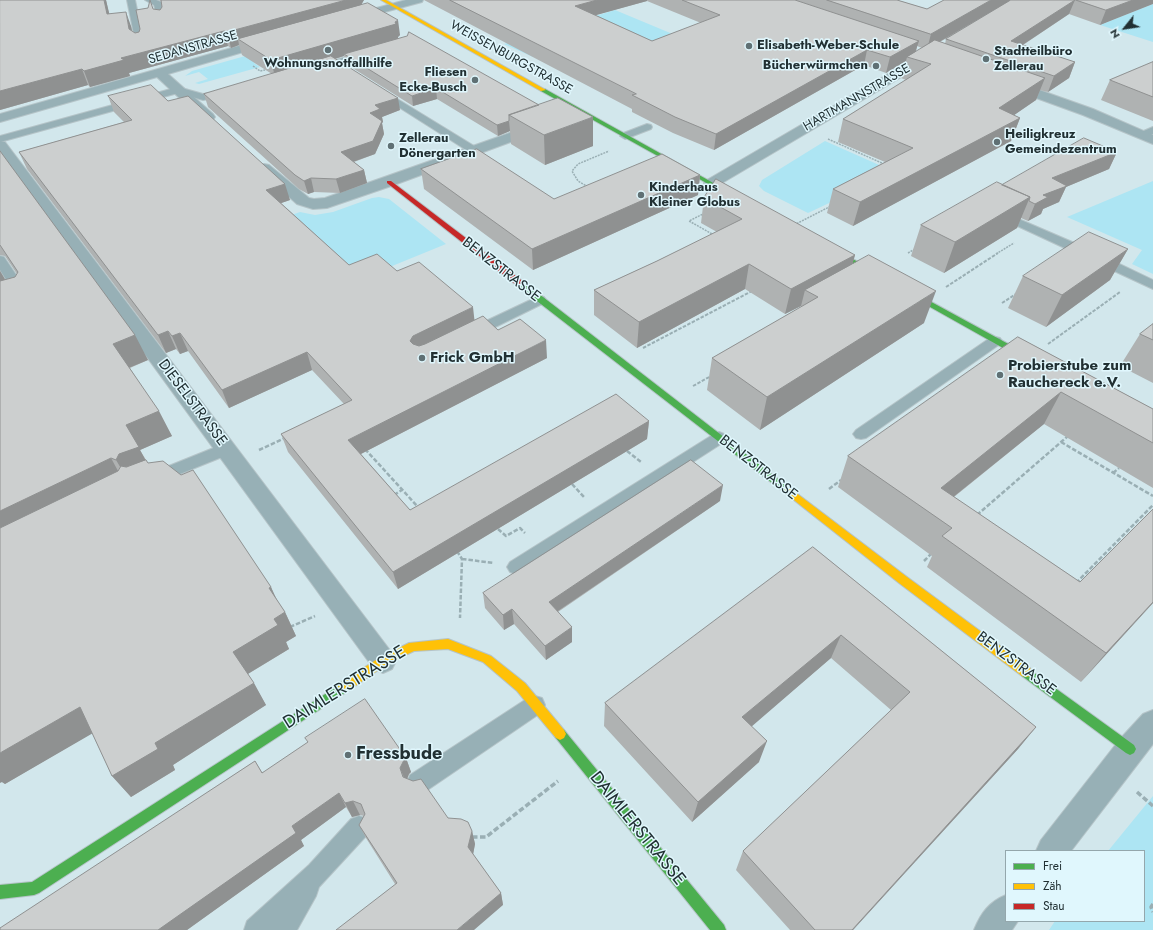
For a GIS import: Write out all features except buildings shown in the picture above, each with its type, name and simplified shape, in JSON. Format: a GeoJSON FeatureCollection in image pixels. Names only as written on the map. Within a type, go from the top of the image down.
{"type":"FeatureCollection","features":[{"type":"Feature","properties":{"kind":"street"},"geometry":{"type":"LineString","coordinates":[[337,22],[388,4],[418,0]]}},
{"type":"Feature","properties":{"kind":"street","name":"WEISSENBURGSTRASSE"},"geometry":{"type":"LineString","coordinates":[[388,4],[749,204]]}},
{"type":"Feature","properties":{"kind":"street","name":"SEDANSTRASSE"},"geometry":{"type":"LineString","coordinates":[[0,118],[280,38]]}},
{"type":"Feature","properties":{"kind":"street"},"geometry":{"type":"LineString","coordinates":[[913,52],[928,57],[942,55]]}},
{"type":"Feature","properties":{"kind":"street","name":"HARTMANNSTRASSE"},"geometry":{"type":"LineString","coordinates":[[712,183],[928,57]]}},
{"type":"Feature","properties":{"kind":"street"},"geometry":{"type":"LineString","coordinates":[[160,73],[219,127]]}},
{"type":"Feature","properties":{"kind":"street"},"geometry":{"type":"LineString","coordinates":[[1001,81],[1150,135]]}},
{"type":"Feature","properties":{"kind":"street"},"geometry":{"type":"LineString","coordinates":[[254,159],[303,201],[313,204],[327,203],[581,112]]}},
{"type":"Feature","properties":{"kind":"street","name":"DIESELSTRASSE"},"geometry":{"type":"LineString","coordinates":[[0,145],[383,661]]}},
{"type":"Feature","properties":{"kind":"street","name":"BENZSTRASSE"},"geometry":{"type":"LineString","coordinates":[[389,182],[539,300],[621,361],[903,580],[1130,749]]}},
{"type":"Feature","properties":{"kind":"street"},"geometry":{"type":"LineString","coordinates":[[790,227],[1042,366]]}},
{"type":"Feature","properties":{"kind":"street","name":"DAIMLERSTRASSE"},"geometry":{"type":"LineString","coordinates":[[0,909],[383,661],[413,646],[448,644],[487,659],[520,687],[719,930]]}},
{"type":"Feature","properties":{"kind":"street"},"geometry":{"type":"LineString","coordinates":[[1053,850],[1130,749],[1153,723]]}},
{"type":"Feature","properties":{"kind":"street","name":"DAIMLERSTRASSE"},"geometry":{"type":"LineString","coordinates":[[0,892],[34,888]]}},
{"type":"Feature","properties":{"kind":"street"},"geometry":{"type":"LineString","coordinates":[[991,930],[1005,912]]}},
{"type":"Feature","properties":{"kind":"lane"},"geometry":{"type":"LineString","coordinates":[[131,0],[140,44]]}},
{"type":"Feature","properties":{"kind":"lane"},"geometry":{"type":"LineString","coordinates":[[149,0],[158,4],[162,21]]}},
{"type":"Feature","properties":{"kind":"lane"},"geometry":{"type":"LineString","coordinates":[[312,70],[377,50]]}},
{"type":"Feature","properties":{"kind":"lane"},"geometry":{"type":"LineString","coordinates":[[334,63],[346,71]]}},
{"type":"Feature","properties":{"kind":"lane"},"geometry":{"type":"LineString","coordinates":[[371,86],[475,151]]}},
{"type":"Feature","properties":{"kind":"lane"},"geometry":{"type":"LineString","coordinates":[[0,139],[178,90],[203,97],[237,93]]}},
{"type":"Feature","properties":{"kind":"lane"},"geometry":{"type":"LineString","coordinates":[[629,138],[647,127]]}},
{"type":"Feature","properties":{"kind":"lane"},"geometry":{"type":"LineString","coordinates":[[987,208],[1153,285]]}},
{"type":"Feature","properties":{"kind":"lane"},"geometry":{"type":"LineString","coordinates":[[0,260],[24,297],[0,306]]}},
{"type":"Feature","properties":{"kind":"lane"},"geometry":{"type":"LineString","coordinates":[[860,279],[872,272]]}},
{"type":"Feature","properties":{"kind":"lane"},"geometry":{"type":"LineString","coordinates":[[463,338],[539,300]]}},
{"type":"Feature","properties":{"kind":"lane"},"geometry":{"type":"LineString","coordinates":[[861,434],[995,341]]}},
{"type":"Feature","properties":{"kind":"lane"},"geometry":{"type":"LineString","coordinates":[[516,567],[719,438]]}},
{"type":"Feature","properties":{"kind":"lane"},"geometry":{"type":"LineString","coordinates":[[140,485],[230,455]]}},
{"type":"Feature","properties":{"kind":"lane"},"geometry":{"type":"LineString","coordinates":[[418,783],[535,705]]}},
{"type":"Feature","properties":{"kind":"lane"},"geometry":{"type":"LineString","coordinates":[[256,930],[317,873],[359,828]]}},
{"type":"Feature","properties":{"kind":"lane"},"geometry":{"type":"LineString","coordinates":[[284,930],[317,873]]}},
{"type":"Feature","properties":{"kind":"path"},"geometry":{"type":"LineString","coordinates":[[254,67],[260,71],[265,70]]}},
{"type":"Feature","properties":{"kind":"path"},"geometry":{"type":"LineString","coordinates":[[592,190],[581,184],[573,176],[572,171],[578,164],[629,138]]}},
{"type":"Feature","properties":{"kind":"path"},"geometry":{"type":"LineString","coordinates":[[828,140],[855,150],[886,166]]}},
{"type":"Feature","properties":{"kind":"path"},"geometry":{"type":"LineString","coordinates":[[720,234],[715,236],[689,221],[738,198]]}},
{"type":"Feature","properties":{"kind":"path"},"geometry":{"type":"LineString","coordinates":[[790,227],[836,204]]}},
{"type":"Feature","properties":{"kind":"path"},"geometry":{"type":"LineString","coordinates":[[947,287],[1035,230]]}},
{"type":"Feature","properties":{"kind":"path"},"geometry":{"type":"LineString","coordinates":[[908,253],[921,245]]}},
{"type":"Feature","properties":{"kind":"path"},"geometry":{"type":"LineString","coordinates":[[1050,342],[1134,282],[1136,278]]}},
{"type":"Feature","properties":{"kind":"path"},"geometry":{"type":"LineString","coordinates":[[621,361],[756,289]]}},
{"type":"Feature","properties":{"kind":"path"},"geometry":{"type":"LineString","coordinates":[[1002,303],[1020,291]]}},
{"type":"Feature","properties":{"kind":"path"},"geometry":{"type":"LineString","coordinates":[[690,388],[715,373]]}},
{"type":"Feature","properties":{"kind":"path"},"geometry":{"type":"LineString","coordinates":[[973,518],[1072,433]]}},
{"type":"Feature","properties":{"kind":"path"},"geometry":{"type":"LineString","coordinates":[[230,455],[291,435]]}},
{"type":"Feature","properties":{"kind":"path"},"geometry":{"type":"LineString","coordinates":[[1061,442],[1153,496]]}},
{"type":"Feature","properties":{"kind":"path"},"geometry":{"type":"LineString","coordinates":[[358,452],[365,449],[421,511]]}},
{"type":"Feature","properties":{"kind":"path"},"geometry":{"type":"LineString","coordinates":[[627,451],[634,456]]}},
{"type":"Feature","properties":{"kind":"path"},"geometry":{"type":"LineString","coordinates":[[1113,473],[1119,468]]}},
{"type":"Feature","properties":{"kind":"path"},"geometry":{"type":"LineString","coordinates":[[834,485],[846,476]]}},
{"type":"Feature","properties":{"kind":"path"},"geometry":{"type":"LineString","coordinates":[[572,484],[578,490]]}},
{"type":"Feature","properties":{"kind":"path"},"geometry":{"type":"LineString","coordinates":[[388,498],[402,490]]}},
{"type":"Feature","properties":{"kind":"path"},"geometry":{"type":"LineString","coordinates":[[1071,588],[1153,505]]}},
{"type":"Feature","properties":{"kind":"path"},"geometry":{"type":"LineString","coordinates":[[1131,527],[1138,531]]}},
{"type":"Feature","properties":{"kind":"path"},"geometry":{"type":"LineString","coordinates":[[456,550],[462,559],[459,648]]}},
{"type":"Feature","properties":{"kind":"path"},"geometry":{"type":"LineString","coordinates":[[930,555],[934,551]]}},
{"type":"Feature","properties":{"kind":"path"},"geometry":{"type":"LineString","coordinates":[[462,559],[516,567]]}},
{"type":"Feature","properties":{"kind":"path"},"geometry":{"type":"LineString","coordinates":[[1088,571],[1094,576]]}},
{"type":"Feature","properties":{"kind":"path"},"geometry":{"type":"LineString","coordinates":[[290,627],[318,615]]}},
{"type":"Feature","properties":{"kind":"path"},"geometry":{"type":"LineString","coordinates":[[472,837],[486,837],[582,763]]}},
{"type":"Feature","properties":{"kind":"path"},"geometry":{"type":"LineString","coordinates":[[1153,904],[1151,907],[1153,912]]}},
{"type":"Feature","properties":{"kind":"shaded area"},"geometry":{"type":"Polygon","coordinates":[[[1153,4],[1153,42],[1100,25],[1153,4]]]}},
{"type":"Feature","properties":{"kind":"shaded area"},"geometry":{"type":"Polygon","coordinates":[[[615,10],[687,40],[649,55],[604,34],[533,57],[504,44],[615,10]]]}},
{"type":"Feature","properties":{"kind":"shaded area"},"geometry":{"type":"Polygon","coordinates":[[[366,22],[254,63],[260,67],[199,84],[195,83],[208,79],[199,72],[185,76],[192,71],[366,22]]]}},
{"type":"Feature","properties":{"kind":"shaded area"},"geometry":{"type":"Polygon","coordinates":[[[825,141],[895,172],[808,213],[764,191],[759,186],[762,180],[825,141]]]}},
{"type":"Feature","properties":{"kind":"shaded area"},"geometry":{"type":"Polygon","coordinates":[[[1153,181],[1153,274],[1132,264],[1142,250],[1067,217],[1153,181]]]}},
{"type":"Feature","properties":{"kind":"shaded area"},"geometry":{"type":"Polygon","coordinates":[[[379,197],[389,199],[446,244],[353,282],[283,218],[300,212],[315,215],[333,212],[372,198],[379,197]]]}},
{"type":"Feature","properties":{"kind":"shaded area"},"geometry":{"type":"Polygon","coordinates":[[[1153,796],[1153,930],[1049,930],[1054,922],[1145,922],[1145,850],[1109,850],[1153,796]]]}},
{"type":"Feature","properties":{"kind":"traffic: fast"},"geometry":{"type":"LineString","coordinates":[[543,90],[739,199]]}},
{"type":"Feature","properties":{"kind":"traffic: fast"},"geometry":{"type":"LineString","coordinates":[[827,247],[1031,360]]}},
{"type":"Feature","properties":{"kind":"traffic: fast"},"geometry":{"type":"LineString","coordinates":[[518,282],[788,491]]}},
{"type":"Feature","properties":{"kind":"traffic: fast"},"geometry":{"type":"LineString","coordinates":[[1026,672],[1130,749]]}},
{"type":"Feature","properties":{"kind":"traffic: fast"},"geometry":{"type":"LineString","coordinates":[[0,892],[34,888],[344,687]]}},
{"type":"Feature","properties":{"kind":"traffic: fast"},"geometry":{"type":"LineString","coordinates":[[560,734],[719,930]]}},
{"type":"Feature","properties":{"kind":"traffic: slow"},"geometry":{"type":"LineString","coordinates":[[383,0],[543,90]]}},
{"type":"Feature","properties":{"kind":"traffic: slow"},"geometry":{"type":"LineString","coordinates":[[788,491],[903,580],[1026,672]]}},
{"type":"Feature","properties":{"kind":"traffic: slow"},"geometry":{"type":"LineString","coordinates":[[344,687],[383,661],[413,646],[448,644],[487,659],[521,687],[560,734]]}},
{"type":"Feature","properties":{"kind":"traffic: jam"},"geometry":{"type":"LineString","coordinates":[[389,182],[518,282]]}},
{"type":"Feature","properties":{"kind":"place","name":"Elisabeth-Weber-Schule"},"geometry":{"type":"Point","coordinates":[749,46]}},
{"type":"Feature","properties":{"kind":"place","name":"Wohnungsnotfallhilfe"},"geometry":{"type":"Point","coordinates":[328,50]}},
{"type":"Feature","properties":{"kind":"place","name":"Stadtteilbüro Zellerau"},"geometry":{"type":"Point","coordinates":[986,59]}},
{"type":"Feature","properties":{"kind":"place","name":"Bücherwürmchen"},"geometry":{"type":"Point","coordinates":[876,66]}},
{"type":"Feature","properties":{"kind":"place","name":"Fliesen Ecke-Busch"},"geometry":{"type":"Point","coordinates":[475,80]}},
{"type":"Feature","properties":{"kind":"place","name":"Heiligkreuz Gemeindezentrum"},"geometry":{"type":"Point","coordinates":[997,142]}},
{"type":"Feature","properties":{"kind":"place","name":"Zellerau Dönergarten"},"geometry":{"type":"Point","coordinates":[391,146]}},
{"type":"Feature","properties":{"kind":"place","name":"Kinderhaus Kleiner Globus"},"geometry":{"type":"Point","coordinates":[641,195]}},
{"type":"Feature","properties":{"kind":"place","name":"Frick GmbH"},"geometry":{"type":"Point","coordinates":[422,358]}},
{"type":"Feature","properties":{"kind":"place","name":"Probierstube zum Rauchereck e.V."},"geometry":{"type":"Point","coordinates":[1000,375]}},
{"type":"Feature","properties":{"kind":"place","name":"Fressbude"},"geometry":{"type":"Point","coordinates":[348,755]}}]}
